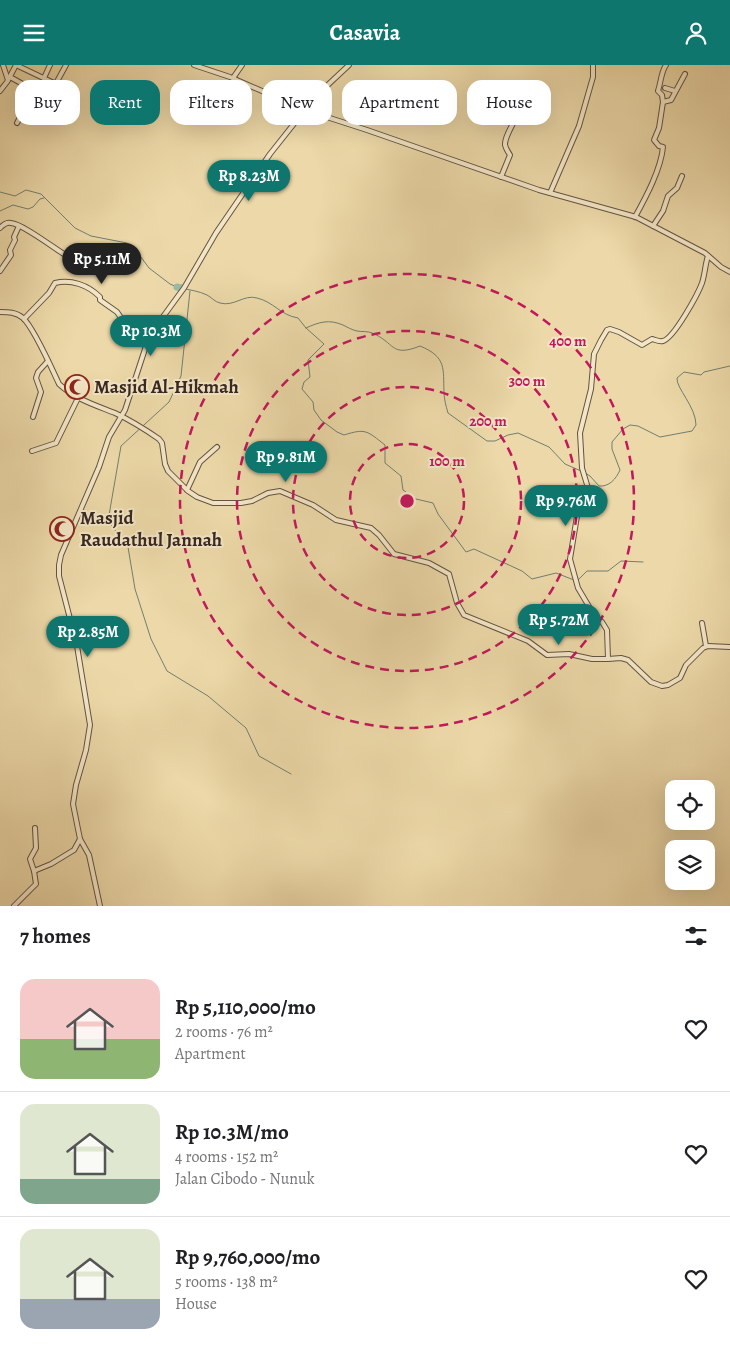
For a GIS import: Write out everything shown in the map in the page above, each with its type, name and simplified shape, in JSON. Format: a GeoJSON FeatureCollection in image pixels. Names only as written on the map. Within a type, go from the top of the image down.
{"type":"FeatureCollection","features":[{"type":"Feature","properties":{"kind":"street"},"geometry":{"type":"LineString","coordinates":[[3,65],[9,79],[15,82]]}},
{"type":"Feature","properties":{"kind":"street"},"geometry":{"type":"LineString","coordinates":[[0,91],[16,65],[48,80]]}},
{"type":"Feature","properties":{"kind":"street"},"geometry":{"type":"LineString","coordinates":[[31,72],[35,65]]}},
{"type":"Feature","properties":{"kind":"street"},"geometry":{"type":"LineString","coordinates":[[44,78],[50,65]]}},
{"type":"Feature","properties":{"kind":"street"},"geometry":{"type":"LineString","coordinates":[[58,80],[66,65]]}},
{"type":"Feature","properties":{"kind":"street"},"geometry":{"type":"LineString","coordinates":[[194,65],[233,78],[262,91]]}},
{"type":"Feature","properties":{"kind":"street"},"geometry":{"type":"LineString","coordinates":[[233,78],[242,65]]}},
{"type":"Feature","properties":{"kind":"street"},"geometry":{"type":"LineString","coordinates":[[332,81],[349,65]]}},
{"type":"Feature","properties":{"kind":"street"},"geometry":{"type":"LineString","coordinates":[[550,193],[579,126],[593,77],[593,65]]}},
{"type":"Feature","properties":{"kind":"street"},"geometry":{"type":"LineString","coordinates":[[635,217],[661,159],[663,147],[659,146],[654,140],[659,128],[663,102],[663,95],[658,91],[663,77],[662,71],[666,65]]}},
{"type":"Feature","properties":{"kind":"street"},"geometry":{"type":"LineString","coordinates":[[663,102],[670,101],[685,74]]}},
{"type":"Feature","properties":{"kind":"street"},"geometry":{"type":"LineString","coordinates":[[665,88],[675,91]]}},
{"type":"Feature","properties":{"kind":"street"},"geometry":{"type":"LineString","coordinates":[[332,119],[550,193],[635,217],[708,256],[730,272]]}},
{"type":"Feature","properties":{"kind":"street"},"geometry":{"type":"LineString","coordinates":[[100,906],[89,855],[80,839],[73,804],[90,725],[77,646],[59,576],[59,565],[64,545],[99,467],[109,437],[122,416],[147,343],[184,288],[216,233],[270,154],[293,125]]}},
{"type":"Feature","properties":{"kind":"street"},"geometry":{"type":"LineString","coordinates":[[502,177],[510,155],[505,145],[506,138],[513,125]]}},
{"type":"Feature","properties":{"kind":"street"},"geometry":{"type":"LineString","coordinates":[[653,226],[663,211],[668,196],[677,188],[682,176]]}},
{"type":"Feature","properties":{"kind":"street"},"geometry":{"type":"LineString","coordinates":[[0,228],[10,223],[19,226],[67,256]]}},
{"type":"Feature","properties":{"kind":"street"},"geometry":{"type":"LineString","coordinates":[[0,271],[10,256],[10,250],[19,226]]}},
{"type":"Feature","properties":{"kind":"street"},"geometry":{"type":"LineString","coordinates":[[608,659],[608,633],[602,622],[594,615],[576,584],[570,553],[580,504],[588,488],[582,468],[580,433],[591,389],[594,354],[607,330],[610,329],[620,332],[642,345],[652,339],[666,340],[681,323],[697,294],[708,256]]}},
{"type":"Feature","properties":{"kind":"street"},"geometry":{"type":"LineString","coordinates":[[24,319],[49,293],[55,283],[73,282],[93,289],[100,299],[117,312],[123,322],[147,343]]}},
{"type":"Feature","properties":{"kind":"street"},"geometry":{"type":"LineString","coordinates":[[0,312],[12,313],[24,319],[59,384],[78,398],[122,416],[160,440],[166,469],[186,490],[203,500],[224,503],[252,501],[268,493],[280,491],[313,505],[336,520],[365,525],[379,535],[394,554],[423,561],[448,573],[452,579],[453,593],[461,612],[470,618],[522,638],[547,655],[569,654],[592,659],[621,658],[628,660],[651,682],[662,686],[668,685],[680,678],[687,663],[706,646],[730,647]]}},
{"type":"Feature","properties":{"kind":"street"},"geometry":{"type":"LineString","coordinates":[[33,417],[41,392],[36,378],[39,371],[48,361]]}},
{"type":"Feature","properties":{"kind":"street"},"geometry":{"type":"LineString","coordinates":[[32,451],[56,443],[78,398]]}},
{"type":"Feature","properties":{"kind":"street"},"geometry":{"type":"LineString","coordinates":[[186,490],[200,462],[217,447]]}},
{"type":"Feature","properties":{"kind":"street"},"geometry":{"type":"LineString","coordinates":[[702,623],[706,646]]}},
{"type":"Feature","properties":{"kind":"street"},"geometry":{"type":"LineString","coordinates":[[14,906],[35,886],[34,871],[30,859],[36,848],[35,828]]}},
{"type":"Feature","properties":{"kind":"street"},"geometry":{"type":"LineString","coordinates":[[34,871],[51,864],[74,850],[80,839]]}},
{"type":"Feature","properties":{"kind":"waterway"},"geometry":{"type":"LineString","coordinates":[[0,192],[15,196],[26,190],[41,194],[75,228],[91,236],[127,243],[138,253],[149,268],[177,287]]}},
{"type":"Feature","properties":{"kind":"waterway"},"geometry":{"type":"LineString","coordinates":[[0,211],[13,205],[28,209],[44,198]]}},
{"type":"Feature","properties":{"kind":"waterway"},"geometry":{"type":"LineString","coordinates":[[177,287],[181,288]]}},
{"type":"Feature","properties":{"kind":"waterway"},"geometry":{"type":"LineString","coordinates":[[181,288],[204,294],[225,304],[252,297],[257,298],[268,302],[286,314],[298,318],[324,344],[308,360],[310,377],[304,382],[302,389],[313,402],[314,410],[321,420],[344,435],[362,431],[370,434],[385,445],[385,463],[401,476],[403,490],[416,499],[433,503],[438,514],[466,552],[474,549],[522,571],[532,579],[556,573],[574,580]]}},
{"type":"Feature","properties":{"kind":"waterway"},"geometry":{"type":"LineString","coordinates":[[190,291],[181,376],[169,402],[121,446],[108,521],[128,547],[135,589],[151,639],[167,671],[208,696],[246,728],[259,756],[291,774]]}},
{"type":"Feature","properties":{"kind":"waterway"},"geometry":{"type":"LineString","coordinates":[[306,328],[320,323],[333,322],[355,331],[372,333],[398,350],[420,346],[429,350],[442,364],[444,397],[448,413],[487,441],[495,441],[518,433],[549,447],[565,464],[581,471]]}},
{"type":"Feature","properties":{"kind":"waterway"},"geometry":{"type":"LineString","coordinates":[[585,473],[599,486],[609,484],[614,479],[620,470],[612,449],[612,442],[623,429],[630,425],[638,426],[660,437],[692,431],[696,425],[695,418],[677,378],[684,372],[701,375],[704,372],[730,366]]}},
{"type":"Feature","properties":{"kind":"waterway"},"geometry":{"type":"LineString","coordinates":[[578,580],[587,571],[608,571],[621,561],[643,562]]}},
{"type":"Feature","properties":{"kind":"place","name":"Masjid Al-Hikmah"},"geometry":{"type":"Point","coordinates":[77,387]}},
{"type":"Feature","properties":{"kind":"place","name":"Masjid Raudathul Jannah"},"geometry":{"type":"Point","coordinates":[62,529]}}]}
